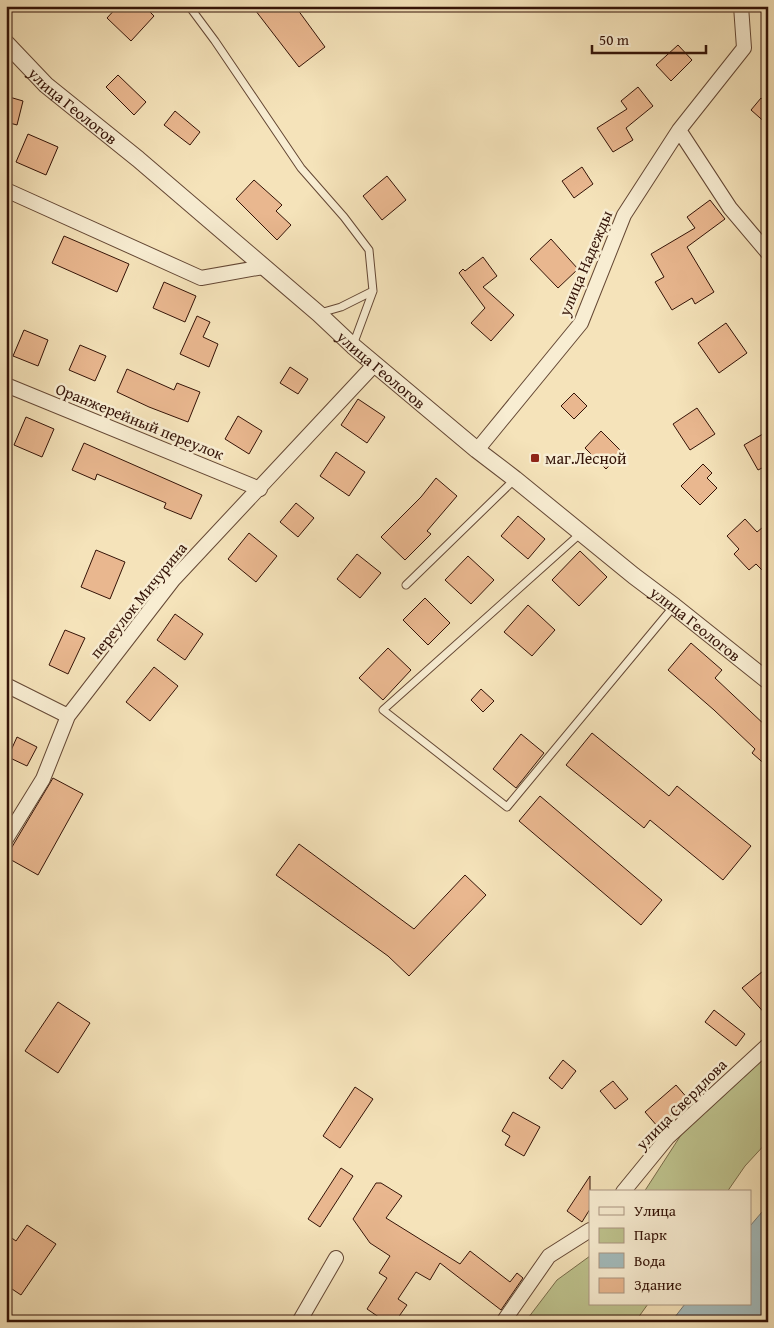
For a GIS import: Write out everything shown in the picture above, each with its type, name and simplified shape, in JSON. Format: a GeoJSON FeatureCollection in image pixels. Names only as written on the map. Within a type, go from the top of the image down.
{"type":"FeatureCollection","features":[{"type":"Feature","properties":{"kind":"street","name":"улица Надежды"},"geometry":{"type":"LineString","coordinates":[[477,450],[581,323],[624,215],[680,130],[744,48],[741,6]]}},
{"type":"Feature","properties":{"kind":"street","name":"улица Геологов"},"geometry":{"type":"LineString","coordinates":[[6,42],[46,85],[138,159],[353,346],[477,450],[516,479],[634,576],[768,681]]}},
{"type":"Feature","properties":{"kind":"street"},"geometry":{"type":"LineString","coordinates":[[680,130],[730,208],[768,253]]}},
{"type":"Feature","properties":{"kind":"street"},"geometry":{"type":"LineString","coordinates":[[6,190],[201,278],[263,266]]}},
{"type":"Feature","properties":{"kind":"street","name":"переулок Мичурина"},"geometry":{"type":"LineString","coordinates":[[6,839],[43,779],[68,716],[173,580],[375,364]]}},
{"type":"Feature","properties":{"kind":"street","name":"Оранжерейный переулок"},"geometry":{"type":"LineString","coordinates":[[6,385],[260,489]]}},
{"type":"Feature","properties":{"kind":"street"},"geometry":{"type":"LineString","coordinates":[[6,685],[68,716]]}},
{"type":"Feature","properties":{"kind":"street","name":"улица Свердлова"},"geometry":{"type":"LineString","coordinates":[[625,1190],[668,1138],[768,1045]]}},
{"type":"Feature","properties":{"kind":"street"},"geometry":{"type":"LineString","coordinates":[[504,1322],[549,1256],[589,1231]]}},
{"type":"Feature","properties":{"kind":"street"},"geometry":{"type":"LineString","coordinates":[[300,1322],[336,1258]]}},
{"type":"Feature","properties":{"kind":"lane"},"geometry":{"type":"LineString","coordinates":[[189,6],[301,168],[344,216],[368,250],[373,291],[353,346]]}},
{"type":"Feature","properties":{"kind":"lane"},"geometry":{"type":"LineString","coordinates":[[318,314],[341,307],[373,291]]}},
{"type":"Feature","properties":{"kind":"lane"},"geometry":{"type":"LineString","coordinates":[[406,585],[516,479]]}},
{"type":"Feature","properties":{"kind":"lane"},"geometry":{"type":"LineString","coordinates":[[581,533],[383,710],[507,807],[674,606]]}},
{"type":"Feature","properties":{"kind":"green space"},"geometry":{"type":"Polygon","coordinates":[[[768,1055],[768,1141],[745,1166],[728,1190],[645,1190],[681,1135],[768,1055]]]}},
{"type":"Feature","properties":{"kind":"green space"},"geometry":{"type":"Polygon","coordinates":[[[589,1257],[589,1306],[647,1306],[635,1322],[525,1322],[557,1280],[589,1257]]]}},
{"type":"Feature","properties":{"kind":"water"},"geometry":{"type":"Polygon","coordinates":[[[768,1205],[768,1322],[671,1322],[683,1306],[752,1306],[752,1224],[768,1205]]]}},
{"type":"Feature","properties":{"kind":"building"},"geometry":{"type":"Polygon","coordinates":[[[118,6],[144,6],[154,16],[131,41],[107,18],[118,6]]]}},
{"type":"Feature","properties":{"kind":"building"},"geometry":{"type":"Polygon","coordinates":[[[252,6],[295,6],[325,47],[299,67],[252,6]]]}},
{"type":"Feature","properties":{"kind":"building"},"geometry":{"type":"Polygon","coordinates":[[[678,45],[692,60],[671,81],[656,65],[678,45]]]}},
{"type":"Feature","properties":{"kind":"building"},"geometry":{"type":"Polygon","coordinates":[[[118,75],[146,102],[134,115],[106,87],[118,75]]]}},
{"type":"Feature","properties":{"kind":"building"},"geometry":{"type":"Polygon","coordinates":[[[638,87],[653,106],[626,128],[633,140],[613,152],[597,128],[627,109],[621,101],[638,87]]]}},
{"type":"Feature","properties":{"kind":"building"},"geometry":{"type":"Polygon","coordinates":[[[6,96],[23,101],[17,125],[6,122],[6,96]]]}},
{"type":"Feature","properties":{"kind":"building"},"geometry":{"type":"Polygon","coordinates":[[[761,98],[768,104],[768,125],[751,110],[761,98]]]}},
{"type":"Feature","properties":{"kind":"building"},"geometry":{"type":"Polygon","coordinates":[[[175,111],[200,132],[190,145],[164,125],[175,111]]]}},
{"type":"Feature","properties":{"kind":"building"},"geometry":{"type":"Polygon","coordinates":[[[28,134],[58,147],[46,175],[16,162],[28,134]]]}},
{"type":"Feature","properties":{"kind":"building"},"geometry":{"type":"Polygon","coordinates":[[[582,167],[593,184],[574,198],[562,181],[582,167]]]}},
{"type":"Feature","properties":{"kind":"building"},"geometry":{"type":"Polygon","coordinates":[[[387,176],[406,200],[382,220],[363,196],[387,176]]]}},
{"type":"Feature","properties":{"kind":"building"},"geometry":{"type":"Polygon","coordinates":[[[254,180],[282,205],[276,211],[291,225],[277,240],[236,199],[254,180]]]}},
{"type":"Feature","properties":{"kind":"building"},"geometry":{"type":"Polygon","coordinates":[[[710,200],[725,219],[687,247],[714,292],[695,304],[692,298],[672,310],[655,282],[664,277],[651,254],[695,228],[687,217],[710,200]]]}},
{"type":"Feature","properties":{"kind":"building"},"geometry":{"type":"Polygon","coordinates":[[[64,236],[129,264],[117,292],[52,263],[64,236]]]}},
{"type":"Feature","properties":{"kind":"building"},"geometry":{"type":"Polygon","coordinates":[[[551,239],[578,269],[558,288],[530,259],[551,239]]]}},
{"type":"Feature","properties":{"kind":"building"},"geometry":{"type":"Polygon","coordinates":[[[483,257],[497,276],[483,287],[514,315],[491,341],[471,323],[485,308],[459,273],[463,269],[465,271],[483,257]]]}},
{"type":"Feature","properties":{"kind":"building"},"geometry":{"type":"Polygon","coordinates":[[[164,282],[196,296],[185,322],[153,308],[164,282]]]}},
{"type":"Feature","properties":{"kind":"building"},"geometry":{"type":"Polygon","coordinates":[[[197,316],[210,322],[203,337],[218,344],[209,367],[180,354],[197,316]]]}},
{"type":"Feature","properties":{"kind":"building"},"geometry":{"type":"Polygon","coordinates":[[[726,323],[747,353],[719,373],[698,343],[726,323]]]}},
{"type":"Feature","properties":{"kind":"building"},"geometry":{"type":"Polygon","coordinates":[[[24,330],[48,340],[38,366],[13,356],[24,330]]]}},
{"type":"Feature","properties":{"kind":"building"},"geometry":{"type":"Polygon","coordinates":[[[80,345],[106,356],[95,381],[69,370],[80,345]]]}},
{"type":"Feature","properties":{"kind":"building"},"geometry":{"type":"Polygon","coordinates":[[[290,367],[308,379],[298,394],[280,383],[290,367]]]}},
{"type":"Feature","properties":{"kind":"building"},"geometry":{"type":"Polygon","coordinates":[[[127,369],[174,390],[177,383],[200,392],[188,422],[117,392],[127,369]]]}},
{"type":"Feature","properties":{"kind":"building"},"geometry":{"type":"Polygon","coordinates":[[[574,393],[587,406],[574,419],[561,406],[574,393]]]}},
{"type":"Feature","properties":{"kind":"building"},"geometry":{"type":"Polygon","coordinates":[[[358,399],[385,417],[367,443],[341,425],[358,399]]]}},
{"type":"Feature","properties":{"kind":"building"},"geometry":{"type":"Polygon","coordinates":[[[697,408],[715,434],[690,450],[673,424],[697,408]]]}},
{"type":"Feature","properties":{"kind":"building"},"geometry":{"type":"Polygon","coordinates":[[[238,416],[262,431],[249,454],[225,439],[238,416]]]}},
{"type":"Feature","properties":{"kind":"building"},"geometry":{"type":"Polygon","coordinates":[[[26,417],[54,429],[42,457],[14,445],[26,417]]]}},
{"type":"Feature","properties":{"kind":"building"},"geometry":{"type":"Polygon","coordinates":[[[601,431],[622,452],[606,469],[585,448],[601,431]]]}},
{"type":"Feature","properties":{"kind":"building"},"geometry":{"type":"Polygon","coordinates":[[[768,431],[768,465],[758,470],[744,445],[768,431]]]}},
{"type":"Feature","properties":{"kind":"building"},"geometry":{"type":"Polygon","coordinates":[[[84,443],[202,495],[191,519],[164,508],[166,503],[97,474],[95,480],[72,470],[84,443]]]}},
{"type":"Feature","properties":{"kind":"building"},"geometry":{"type":"Polygon","coordinates":[[[336,452],[365,472],[349,496],[320,476],[336,452]]]}},
{"type":"Feature","properties":{"kind":"building"},"geometry":{"type":"Polygon","coordinates":[[[703,464],[712,473],[707,478],[717,488],[700,505],[681,486],[703,464]]]}},
{"type":"Feature","properties":{"kind":"building"},"geometry":{"type":"Polygon","coordinates":[[[436,478],[457,496],[427,531],[431,534],[405,560],[381,537],[421,497],[436,478]]]}},
{"type":"Feature","properties":{"kind":"building"},"geometry":{"type":"Polygon","coordinates":[[[296,503],[314,518],[298,537],[280,522],[296,503]]]}},
{"type":"Feature","properties":{"kind":"building"},"geometry":{"type":"Polygon","coordinates":[[[518,516],[545,539],[528,559],[501,536],[518,516]]]}},
{"type":"Feature","properties":{"kind":"building"},"geometry":{"type":"Polygon","coordinates":[[[745,519],[757,532],[768,523],[768,576],[756,564],[749,570],[734,554],[739,549],[727,536],[745,519]]]}},
{"type":"Feature","properties":{"kind":"building"},"geometry":{"type":"Polygon","coordinates":[[[249,533],[277,556],[256,582],[228,559],[249,533]]]}},
{"type":"Feature","properties":{"kind":"building"},"geometry":{"type":"Polygon","coordinates":[[[96,550],[125,562],[110,599],[81,587],[96,550]]]}},
{"type":"Feature","properties":{"kind":"building"},"geometry":{"type":"Polygon","coordinates":[[[580,551],[607,577],[579,606],[552,580],[580,551]]]}},
{"type":"Feature","properties":{"kind":"building"},"geometry":{"type":"Polygon","coordinates":[[[357,554],[381,573],[360,598],[337,579],[357,554]]]}},
{"type":"Feature","properties":{"kind":"building"},"geometry":{"type":"Polygon","coordinates":[[[468,556],[494,580],[471,604],[445,580],[468,556]]]}},
{"type":"Feature","properties":{"kind":"building"},"geometry":{"type":"Polygon","coordinates":[[[425,598],[450,623],[428,645],[403,620],[425,598]]]}},
{"type":"Feature","properties":{"kind":"building"},"geometry":{"type":"Polygon","coordinates":[[[528,605],[555,630],[532,656],[504,632],[528,605]]]}},
{"type":"Feature","properties":{"kind":"building"},"geometry":{"type":"Polygon","coordinates":[[[175,614],[203,634],[185,660],[157,640],[175,614]]]}},
{"type":"Feature","properties":{"kind":"building"},"geometry":{"type":"Polygon","coordinates":[[[65,630],[85,638],[68,674],[49,665],[65,630]]]}},
{"type":"Feature","properties":{"kind":"building"},"geometry":{"type":"Polygon","coordinates":[[[691,643],[722,670],[715,678],[768,728],[768,767],[752,753],[755,749],[668,670],[691,643]]]}},
{"type":"Feature","properties":{"kind":"building"},"geometry":{"type":"Polygon","coordinates":[[[388,648],[411,670],[383,700],[359,678],[388,648]]]}},
{"type":"Feature","properties":{"kind":"building"},"geometry":{"type":"Polygon","coordinates":[[[154,667],[178,686],[150,721],[126,702],[154,667]]]}},
{"type":"Feature","properties":{"kind":"building"},"geometry":{"type":"Polygon","coordinates":[[[481,689],[494,701],[483,712],[471,700],[481,689]]]}},
{"type":"Feature","properties":{"kind":"building"},"geometry":{"type":"Polygon","coordinates":[[[592,733],[669,796],[677,786],[751,846],[723,880],[650,820],[644,828],[566,765],[592,733]]]}},
{"type":"Feature","properties":{"kind":"building"},"geometry":{"type":"Polygon","coordinates":[[[521,734],[544,753],[516,788],[493,769],[521,734]]]}},
{"type":"Feature","properties":{"kind":"building"},"geometry":{"type":"Polygon","coordinates":[[[17,737],[37,747],[27,766],[8,757],[17,737]]]}},
{"type":"Feature","properties":{"kind":"building"},"geometry":{"type":"Polygon","coordinates":[[[53,778],[83,794],[38,875],[6,857],[53,778]]]}},
{"type":"Feature","properties":{"kind":"building"},"geometry":{"type":"Polygon","coordinates":[[[540,796],[662,900],[641,925],[519,821],[540,796]]]}},
{"type":"Feature","properties":{"kind":"building"},"geometry":{"type":"Polygon","coordinates":[[[299,844],[414,929],[465,875],[486,895],[409,976],[388,956],[276,875],[299,844]]]}},
{"type":"Feature","properties":{"kind":"building"},"geometry":{"type":"Polygon","coordinates":[[[768,967],[768,1017],[742,988],[768,967]]]}},
{"type":"Feature","properties":{"kind":"building"},"geometry":{"type":"Polygon","coordinates":[[[58,1002],[90,1023],[58,1073],[25,1051],[58,1002]]]}},
{"type":"Feature","properties":{"kind":"building"},"geometry":{"type":"Polygon","coordinates":[[[714,1010],[745,1034],[736,1046],[705,1022],[714,1010]]]}},
{"type":"Feature","properties":{"kind":"building"},"geometry":{"type":"Polygon","coordinates":[[[563,1060],[576,1071],[562,1089],[549,1078],[563,1060]]]}},
{"type":"Feature","properties":{"kind":"building"},"geometry":{"type":"Polygon","coordinates":[[[613,1081],[628,1099],[615,1109],[600,1091],[613,1081]]]}},
{"type":"Feature","properties":{"kind":"building"},"geometry":{"type":"Polygon","coordinates":[[[676,1085],[689,1100],[658,1127],[645,1112],[676,1085]]]}},
{"type":"Feature","properties":{"kind":"building"},"geometry":{"type":"Polygon","coordinates":[[[355,1087],[373,1099],[340,1148],[323,1136],[355,1087]]]}},
{"type":"Feature","properties":{"kind":"building"},"geometry":{"type":"Polygon","coordinates":[[[513,1112],[540,1127],[524,1156],[505,1145],[510,1136],[502,1131],[513,1112]]]}},
{"type":"Feature","properties":{"kind":"building"},"geometry":{"type":"Polygon","coordinates":[[[341,1168],[353,1176],[320,1227],[308,1219],[341,1168]]]}},
{"type":"Feature","properties":{"kind":"building"},"geometry":{"type":"Polygon","coordinates":[[[590,1176],[589,1211],[582,1222],[567,1211],[590,1176]]]}},
{"type":"Feature","properties":{"kind":"building"},"geometry":{"type":"Polygon","coordinates":[[[376,1183],[381,1183],[402,1196],[386,1218],[460,1264],[470,1251],[510,1282],[517,1273],[523,1278],[501,1310],[440,1263],[430,1280],[416,1272],[398,1299],[407,1305],[395,1322],[386,1322],[367,1309],[387,1278],[379,1273],[390,1256],[370,1243],[353,1219],[376,1183]]]}},
{"type":"Feature","properties":{"kind":"building"},"geometry":{"type":"Polygon","coordinates":[[[27,1225],[56,1244],[21,1295],[6,1285],[6,1234],[16,1241],[27,1225]]]}},
{"type":"Feature","properties":{"kind":"place","name":"маг.Лесной"},"geometry":{"type":"Point","coordinates":[535,458]}}]}
